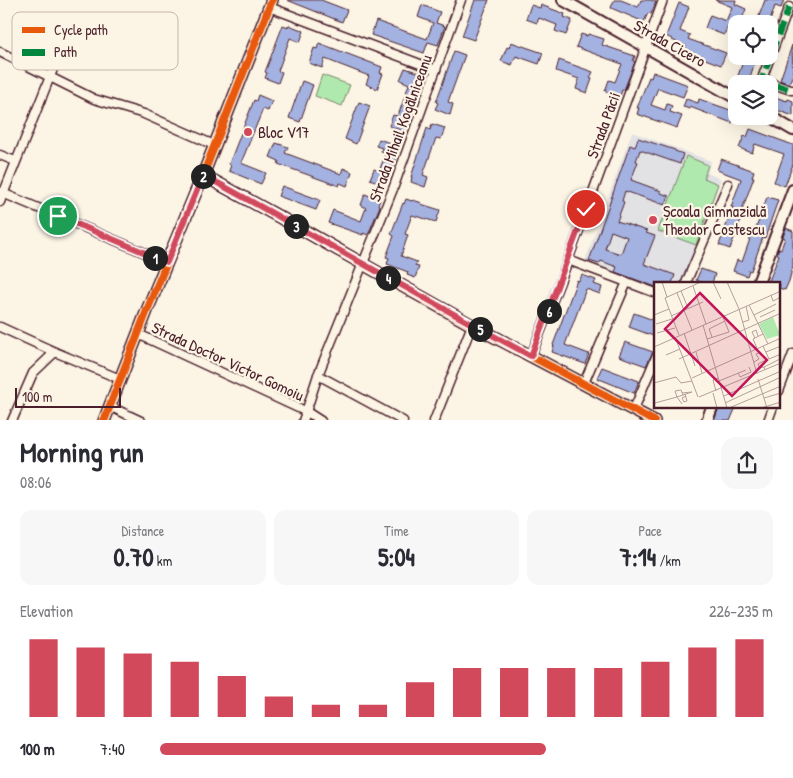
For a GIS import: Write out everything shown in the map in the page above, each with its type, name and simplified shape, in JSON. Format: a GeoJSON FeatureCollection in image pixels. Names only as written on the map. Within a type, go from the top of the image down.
{"type":"FeatureCollection","features":[{"type":"Feature","properties":{"kind":"street","name":"Strada Mihail Kogălniceanu"},"geometry":{"type":"LineString","coordinates":[[303,420],[318,375],[394,188],[461,0]]}},
{"type":"Feature","properties":{"kind":"street","name":"Strada Cicero"},"geometry":{"type":"LineString","coordinates":[[563,0],[728,93]]}},
{"type":"Feature","properties":{"kind":"street","name":"Strada Păcii"},"geometry":{"type":"LineString","coordinates":[[531,356],[664,0]]}},
{"type":"Feature","properties":{"kind":"street"},"geometry":{"type":"LineString","coordinates":[[104,420],[270,4],[436,70]]}},
{"type":"Feature","properties":{"kind":"street"},"geometry":{"type":"LineString","coordinates":[[789,7],[763,76],[773,84],[793,90]]}},
{"type":"Feature","properties":{"kind":"street"},"geometry":{"type":"LineString","coordinates":[[0,52],[12,58]]}},
{"type":"Feature","properties":{"kind":"street"},"geometry":{"type":"LineString","coordinates":[[37,70],[94,99],[144,114],[214,145]]}},
{"type":"Feature","properties":{"kind":"street"},"geometry":{"type":"LineString","coordinates":[[0,202],[51,70]]}},
{"type":"Feature","properties":{"kind":"street"},"geometry":{"type":"LineString","coordinates":[[778,121],[793,130]]}},
{"type":"Feature","properties":{"kind":"street"},"geometry":{"type":"LineString","coordinates":[[0,155],[15,162]]}},
{"type":"Feature","properties":{"kind":"street"},"geometry":{"type":"LineString","coordinates":[[203,175],[312,234],[472,325],[654,420]]}},
{"type":"Feature","properties":{"kind":"street"},"geometry":{"type":"LineString","coordinates":[[686,282],[728,184]]}},
{"type":"Feature","properties":{"kind":"street"},"geometry":{"type":"LineString","coordinates":[[758,282],[793,190]]}},
{"type":"Feature","properties":{"kind":"street"},"geometry":{"type":"LineString","coordinates":[[2,193],[167,262]]}},
{"type":"Feature","properties":{"kind":"street"},"geometry":{"type":"LineString","coordinates":[[568,260],[654,292]]}},
{"type":"Feature","properties":{"kind":"street"},"geometry":{"type":"LineString","coordinates":[[584,382],[627,282]]}},
{"type":"Feature","properties":{"kind":"street"},"geometry":{"type":"LineString","coordinates":[[434,420],[472,325]]}},
{"type":"Feature","properties":{"kind":"street"},"geometry":{"type":"LineString","coordinates":[[0,327],[120,378]]}},
{"type":"Feature","properties":{"kind":"street","name":"Strada Doctor Victor Gomoiu"},"geometry":{"type":"LineString","coordinates":[[138,334],[321,420]]}},
{"type":"Feature","properties":{"kind":"street"},"geometry":{"type":"LineString","coordinates":[[12,420],[33,373],[55,352]]}},
{"type":"Feature","properties":{"kind":"street"},"geometry":{"type":"LineString","coordinates":[[780,388],[793,354]]}},
{"type":"Feature","properties":{"kind":"street"},"geometry":{"type":"LineString","coordinates":[[634,409],[654,362]]}},
{"type":"Feature","properties":{"kind":"street","name":"Strada Doctor Victor Gomoiu"},"geometry":{"type":"LineString","coordinates":[[318,375],[403,420]]}},
{"type":"Feature","properties":{"kind":"street"},"geometry":{"type":"LineString","coordinates":[[109,406],[141,420]]}},
{"type":"Feature","properties":{"kind":"street"},"geometry":{"type":"LineString","coordinates":[[707,420],[712,408]]}},
{"type":"Feature","properties":{"kind":"street"},"geometry":{"type":"LineString","coordinates":[[768,420],[773,408]]}},
{"type":"Feature","properties":{"kind":"shaded area","name":"Școala Gimnazială Theodor Costescu"},"geometry":{"type":"Polygon","coordinates":[[[632,132],[711,161],[707,173],[721,179],[683,282],[654,282],[654,287],[585,261],[632,132]]]}},
{"type":"Feature","properties":{"kind":"green space"},"geometry":{"type":"Polygon","coordinates":[[[322,75],[350,85],[342,106],[315,96],[322,75]]]}},
{"type":"Feature","properties":{"kind":"green space"},"geometry":{"type":"Polygon","coordinates":[[[686,156],[708,165],[704,178],[718,184],[696,245],[658,231],[686,156]]]}},
{"type":"Feature","properties":{"kind":"building"},"geometry":{"type":"Polygon","coordinates":[[[287,0],[321,0],[347,10],[342,22],[287,0]]]}},
{"type":"Feature","properties":{"kind":"building"},"geometry":{"type":"Polygon","coordinates":[[[475,0],[489,0],[474,40],[462,36],[475,0]]]}},
{"type":"Feature","properties":{"kind":"building"},"geometry":{"type":"Polygon","coordinates":[[[614,0],[621,0],[638,7],[641,0],[656,2],[651,14],[648,13],[644,22],[611,8],[614,0]]]}},
{"type":"Feature","properties":{"kind":"building"},"geometry":{"type":"Polygon","coordinates":[[[715,0],[736,0],[735,4],[746,9],[744,15],[729,15],[732,7],[715,0]]]}},
{"type":"Feature","properties":{"kind":"building"},"geometry":{"type":"Polygon","coordinates":[[[765,0],[784,0],[781,8],[775,6],[772,15],[759,15],[765,0]]]}},
{"type":"Feature","properties":{"kind":"building"},"geometry":{"type":"Polygon","coordinates":[[[679,3],[689,7],[680,31],[690,35],[688,39],[726,53],[721,65],[684,51],[686,46],[666,36],[679,3]]]}},
{"type":"Feature","properties":{"kind":"building"},"geometry":{"type":"Polygon","coordinates":[[[422,5],[440,12],[436,23],[445,26],[438,45],[428,42],[424,53],[371,35],[376,21],[427,39],[433,23],[418,17],[422,5]]]}},
{"type":"Feature","properties":{"kind":"building"},"geometry":{"type":"Polygon","coordinates":[[[531,5],[540,8],[541,5],[565,14],[564,17],[572,20],[566,35],[555,31],[557,25],[539,18],[537,23],[526,19],[531,5]]]}},
{"type":"Feature","properties":{"kind":"building"},"geometry":{"type":"Polygon","coordinates":[[[710,15],[726,21],[728,16],[728,25],[724,35],[705,28],[710,15]]]}},
{"type":"Feature","properties":{"kind":"building"},"geometry":{"type":"Polygon","coordinates":[[[283,25],[288,27],[289,25],[304,31],[300,42],[290,38],[278,71],[282,72],[278,83],[265,78],[267,73],[265,72],[283,25]]]}},
{"type":"Feature","properties":{"kind":"building"},"geometry":{"type":"Polygon","coordinates":[[[581,34],[604,39],[602,45],[635,56],[633,61],[635,62],[620,96],[605,91],[609,80],[615,82],[622,64],[576,47],[581,34]]]}},
{"type":"Feature","properties":{"kind":"building"},"geometry":{"type":"Polygon","coordinates":[[[511,42],[543,53],[539,64],[516,56],[512,65],[501,61],[511,42]]]}},
{"type":"Feature","properties":{"kind":"building"},"geometry":{"type":"Polygon","coordinates":[[[319,43],[382,67],[380,73],[383,74],[377,89],[366,84],[369,76],[325,59],[322,68],[309,63],[314,48],[317,49],[319,43]]]}},
{"type":"Feature","properties":{"kind":"building"},"geometry":{"type":"Polygon","coordinates":[[[792,45],[793,74],[789,84],[780,80],[792,45]]]}},
{"type":"Feature","properties":{"kind":"building"},"geometry":{"type":"Polygon","coordinates":[[[454,51],[465,55],[448,102],[453,104],[450,115],[435,109],[454,51]]]}},
{"type":"Feature","properties":{"kind":"building"},"geometry":{"type":"Polygon","coordinates":[[[559,60],[593,72],[587,93],[576,89],[579,79],[556,71],[559,60]]]}},
{"type":"Feature","properties":{"kind":"building"},"geometry":{"type":"Polygon","coordinates":[[[742,65],[754,65],[751,75],[738,75],[742,65]]]}},
{"type":"Feature","properties":{"kind":"building"},"geometry":{"type":"Polygon","coordinates":[[[405,68],[420,73],[419,76],[424,78],[407,127],[405,126],[403,131],[389,126],[393,115],[398,116],[409,84],[400,80],[405,68]]]}},
{"type":"Feature","properties":{"kind":"building"},"geometry":{"type":"Polygon","coordinates":[[[653,72],[688,85],[683,97],[658,88],[651,105],[665,110],[667,104],[672,106],[670,112],[682,116],[677,128],[637,114],[639,108],[637,108],[649,77],[651,78],[653,72]]]}},
{"type":"Feature","properties":{"kind":"building"},"geometry":{"type":"Polygon","coordinates":[[[302,81],[313,85],[300,122],[289,118],[302,81]]]}},
{"type":"Feature","properties":{"kind":"building","name":"Bloc V17"},"geometry":{"type":"Polygon","coordinates":[[[258,95],[272,101],[268,111],[263,109],[241,163],[266,173],[261,184],[229,171],[231,165],[229,164],[254,100],[256,101],[258,95]]]}},
{"type":"Feature","properties":{"kind":"building"},"geometry":{"type":"Polygon","coordinates":[[[778,98],[793,101],[793,116],[778,110],[778,98]]]}},
{"type":"Feature","properties":{"kind":"building"},"geometry":{"type":"Polygon","coordinates":[[[686,99],[698,103],[699,99],[728,109],[728,121],[690,107],[690,109],[683,107],[686,99]]]}},
{"type":"Feature","properties":{"kind":"building"},"geometry":{"type":"Polygon","coordinates":[[[359,102],[370,106],[356,144],[345,139],[359,102]]]}},
{"type":"Feature","properties":{"kind":"building"},"geometry":{"type":"Polygon","coordinates":[[[432,124],[445,128],[441,139],[436,138],[423,175],[428,177],[425,187],[411,182],[411,177],[427,128],[430,130],[432,124]]]}},
{"type":"Feature","properties":{"kind":"building"},"geometry":{"type":"Polygon","coordinates":[[[750,129],[793,145],[793,164],[785,186],[774,182],[784,154],[755,144],[752,153],[739,148],[744,136],[747,137],[750,129]]]}},
{"type":"Feature","properties":{"kind":"building"},"geometry":{"type":"Polygon","coordinates":[[[638,138],[683,154],[680,164],[640,150],[636,161],[638,162],[631,180],[661,191],[661,193],[669,196],[665,205],[625,191],[622,201],[624,202],[617,221],[647,231],[646,233],[655,236],[644,264],[675,275],[672,282],[654,282],[654,286],[615,272],[617,267],[601,261],[599,264],[589,261],[630,145],[635,147],[638,138]],[[611,231],[605,249],[621,254],[627,237],[611,231]]]}},
{"type":"Feature","properties":{"kind":"building"},"geometry":{"type":"Polygon","coordinates":[[[379,139],[398,146],[396,150],[399,151],[388,180],[386,180],[384,185],[370,179],[374,169],[379,171],[386,153],[381,151],[382,148],[376,146],[379,139]]]}},
{"type":"Feature","properties":{"kind":"building"},"geometry":{"type":"Polygon","coordinates":[[[276,143],[288,147],[285,153],[341,174],[343,168],[352,172],[347,186],[340,183],[339,186],[278,164],[279,161],[270,157],[276,143]]]}},
{"type":"Feature","properties":{"kind":"building"},"geometry":{"type":"Polygon","coordinates":[[[721,159],[754,171],[752,177],[754,177],[742,210],[744,211],[730,249],[719,245],[741,179],[717,170],[721,159]]]}},
{"type":"Feature","properties":{"kind":"building"},"geometry":{"type":"Polygon","coordinates":[[[282,186],[320,200],[316,210],[278,196],[282,186]]]}},
{"type":"Feature","properties":{"kind":"building"},"geometry":{"type":"Polygon","coordinates":[[[365,194],[380,200],[378,205],[380,206],[368,235],[328,223],[333,210],[361,221],[366,208],[361,205],[365,194]]]}},
{"type":"Feature","properties":{"kind":"building"},"geometry":{"type":"Polygon","coordinates":[[[767,197],[778,200],[765,238],[763,237],[751,271],[749,270],[747,276],[733,271],[737,260],[742,262],[767,197]]]}},
{"type":"Feature","properties":{"kind":"building"},"geometry":{"type":"Polygon","coordinates":[[[406,199],[440,210],[436,222],[412,215],[405,234],[408,235],[401,256],[417,262],[415,266],[419,267],[415,278],[407,275],[408,272],[387,264],[389,258],[386,257],[394,236],[391,234],[406,199]]]}},
{"type":"Feature","properties":{"kind":"building"},"geometry":{"type":"Polygon","coordinates":[[[786,228],[793,231],[793,266],[785,290],[780,288],[780,282],[769,281],[779,255],[777,254],[779,248],[781,249],[785,238],[783,237],[786,228]]]}},
{"type":"Feature","properties":{"kind":"building"},"geometry":{"type":"Polygon","coordinates":[[[701,269],[715,274],[712,282],[696,280],[701,269]]]}},
{"type":"Feature","properties":{"kind":"building"},"geometry":{"type":"Polygon","coordinates":[[[582,275],[596,280],[594,284],[602,287],[600,294],[586,289],[565,345],[589,354],[585,364],[552,352],[577,280],[579,281],[582,275]]]}},
{"type":"Feature","properties":{"kind":"building"},"geometry":{"type":"Polygon","coordinates":[[[634,313],[654,320],[654,336],[629,327],[634,313]]]}},
{"type":"Feature","properties":{"kind":"building"},"geometry":{"type":"Polygon","coordinates":[[[625,342],[653,352],[646,366],[619,356],[625,342]]]}},
{"type":"Feature","properties":{"kind":"building"},"geometry":{"type":"Polygon","coordinates":[[[602,367],[639,381],[634,393],[597,378],[602,367]]]}},
{"type":"Feature","properties":{"kind":"building"},"geometry":{"type":"Polygon","coordinates":[[[719,408],[736,408],[730,420],[714,420],[719,408]]]}},
{"type":"Feature","properties":{"kind":"marked path"},"geometry":{"type":"LineString","coordinates":[[789,7],[763,76],[773,84],[793,90]]}},
{"type":"Feature","properties":{"kind":"cycle path"},"geometry":{"type":"LineString","coordinates":[[104,420],[272,0]]}},
{"type":"Feature","properties":{"kind":"cycle path"},"geometry":{"type":"LineString","coordinates":[[203,175],[472,325],[652,420]]}},
{"type":"Feature","properties":{"kind":"place","name":"Bloc V17"},"geometry":{"type":"Point","coordinates":[248,132]}},
{"type":"Feature","properties":{"kind":"place","name":"Școala Gimnazială Theodor Costescu"},"geometry":{"type":"Point","coordinates":[653,220]}},
{"type":"Feature","properties":{"kind":"route"},"geometry":{"type":"LineString","coordinates":[[58,216],[167,262],[203,175],[531,356],[586,209]]}}]}
